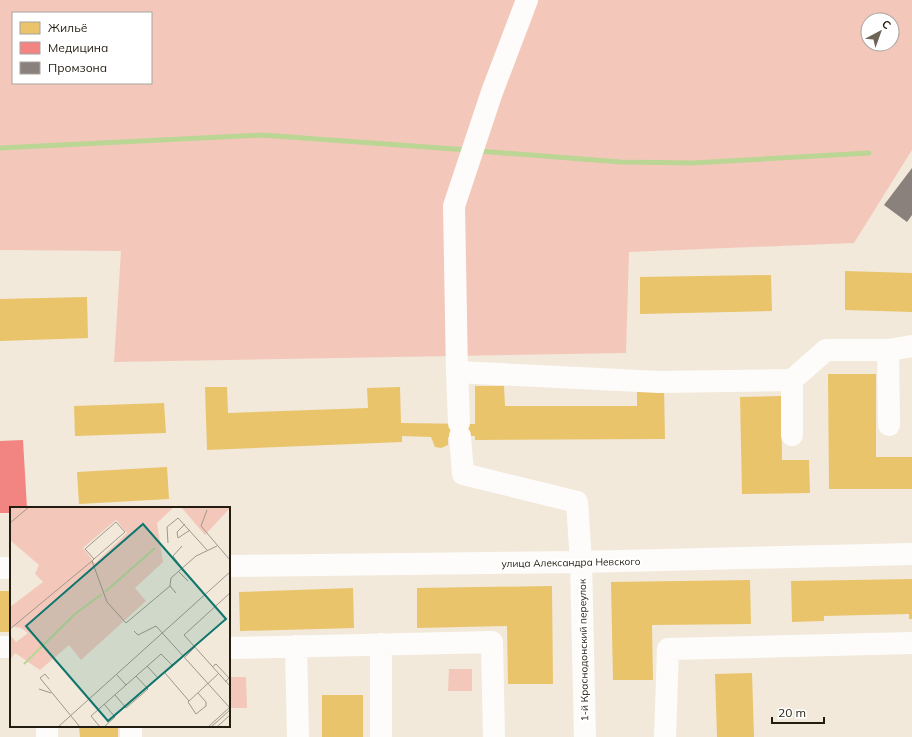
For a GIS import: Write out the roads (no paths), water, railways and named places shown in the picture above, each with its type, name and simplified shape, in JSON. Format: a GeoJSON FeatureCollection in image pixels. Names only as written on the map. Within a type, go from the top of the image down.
{"type":"FeatureCollection","features":[{"type":"Feature","properties":{"kind":"street"},"geometry":{"type":"LineString","coordinates":[[527,0],[492,92],[454,206],[457,372],[659,382],[792,380],[826,350],[888,350],[912,346]]}},
{"type":"Feature","properties":{"kind":"street"},"geometry":{"type":"LineString","coordinates":[[888,350],[889,425]]}},
{"type":"Feature","properties":{"kind":"street","name":"1-й Краснодонский переулок"},"geometry":{"type":"LineString","coordinates":[[457,372],[459,430],[463,474],[578,502],[581,562],[585,737]]}},
{"type":"Feature","properties":{"kind":"street"},"geometry":{"type":"LineString","coordinates":[[792,380],[792,435]]}},
{"type":"Feature","properties":{"kind":"street","name":"улица Александра Невского"},"geometry":{"type":"LineString","coordinates":[[230,566],[581,562],[912,554]]}},
{"type":"Feature","properties":{"kind":"street"},"geometry":{"type":"LineString","coordinates":[[230,648],[492,642],[494,737]]}},
{"type":"Feature","properties":{"kind":"street"},"geometry":{"type":"LineString","coordinates":[[665,737],[668,649],[912,643]]}},
{"type":"Feature","properties":{"kind":"street"},"geometry":{"type":"LineString","coordinates":[[381,644],[381,737]]}},
{"type":"Feature","properties":{"kind":"street"},"geometry":{"type":"LineString","coordinates":[[296,646],[298,737]]}},
{"type":"Feature","properties":{"kind":"street"},"geometry":{"type":"LineString","coordinates":[[0,647],[10,648]]}},
{"type":"Feature","properties":{"kind":"street"},"geometry":{"type":"LineString","coordinates":[[131,727],[132,737]]}},
{"type":"Feature","properties":{"kind":"waterway"},"geometry":{"type":"LineString","coordinates":[[0,148],[262,135],[468,150]]}},
{"type":"Feature","properties":{"kind":"waterway"},"geometry":{"type":"LineString","coordinates":[[478,151],[621,162],[692,163],[869,153]]}}]}
